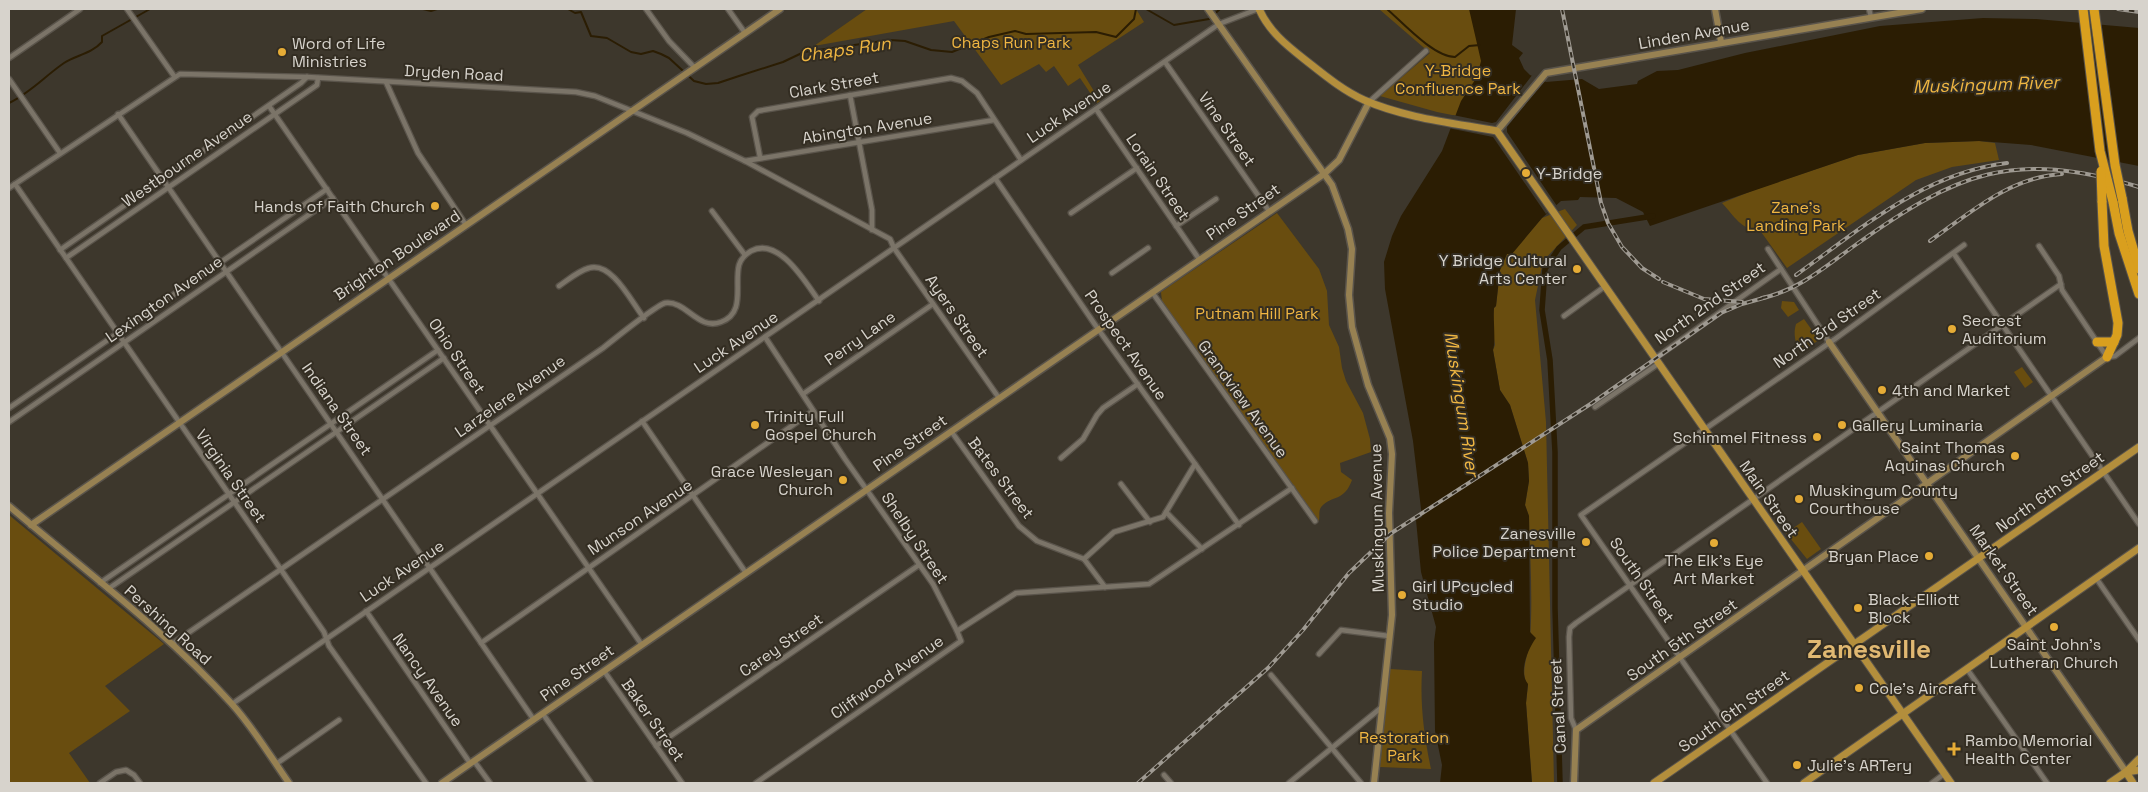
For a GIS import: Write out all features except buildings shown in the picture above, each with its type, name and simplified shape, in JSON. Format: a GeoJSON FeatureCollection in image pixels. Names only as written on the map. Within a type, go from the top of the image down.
{"type":"FeatureCollection","features":[{"type":"Feature","properties":{"kind":"highway"},"geometry":{"type":"LineString","coordinates":[[2083,9],[2100,151],[2105,254],[2118,323],[2114,342],[2107,357]]}},
{"type":"Feature","properties":{"kind":"highway"},"geometry":{"type":"LineString","coordinates":[[2094,9],[2115,165],[2128,231],[2139,269]]}},
{"type":"Feature","properties":{"kind":"highway"},"geometry":{"type":"LineString","coordinates":[[2100,151],[2119,233],[2139,294]]}},
{"type":"Feature","properties":{"kind":"highway"},"geometry":{"type":"LineString","coordinates":[[2097,342],[2114,342]]}},
{"type":"Feature","properties":{"kind":"main road"},"geometry":{"type":"LineString","coordinates":[[1258,9],[1268,28],[1284,42],[1338,84],[1370,102],[1435,119],[1497,131]]}},
{"type":"Feature","properties":{"kind":"main road","name":"Main Street"},"geometry":{"type":"LineString","coordinates":[[1497,131],[1951,783]]}},
{"type":"Feature","properties":{"kind":"main road","name":"North 6th Street"},"geometry":{"type":"LineString","coordinates":[[1854,644],[2139,447]]}},
{"type":"Feature","properties":{"kind":"main road"},"geometry":{"type":"LineString","coordinates":[[1804,783],[2139,548]]}},
{"type":"Feature","properties":{"kind":"main road","name":"South 6th Street"},"geometry":{"type":"LineString","coordinates":[[1654,783],[1854,644]]}},
{"type":"Feature","properties":{"kind":"main road"},"geometry":{"type":"LineString","coordinates":[[2110,783],[2126,772],[2139,759]]}},
{"type":"Feature","properties":{"kind":"main road"},"geometry":{"type":"LineString","coordinates":[[2126,772],[2139,770]]}},
{"type":"Feature","properties":{"kind":"main road","name":"Market Street"},"geometry":{"type":"LineString","coordinates":[[2126,772],[2133,783]]}},
{"type":"Feature","properties":{"kind":"street"},"geometry":{"type":"LineString","coordinates":[[9,58],[80,9]]}},
{"type":"Feature","properties":{"kind":"street"},"geometry":{"type":"LineString","coordinates":[[127,9],[174,76]]}},
{"type":"Feature","properties":{"kind":"street"},"geometry":{"type":"LineString","coordinates":[[646,9],[692,69]]}},
{"type":"Feature","properties":{"kind":"street"},"geometry":{"type":"LineString","coordinates":[[728,9],[745,33]]}},
{"type":"Feature","properties":{"kind":"street","name":"Brighton Boulevard"},"geometry":{"type":"LineString","coordinates":[[31,525],[780,9]]}},
{"type":"Feature","properties":{"kind":"street","name":"Luck Avenue"},"geometry":{"type":"LineString","coordinates":[[232,704],[1165,62],[1218,22],[1258,9]]}},
{"type":"Feature","properties":{"kind":"street"},"geometry":{"type":"LineString","coordinates":[[1715,9],[1721,42]]}},
{"type":"Feature","properties":{"kind":"street"},"geometry":{"type":"LineString","coordinates":[[1869,9],[1871,18]]}},
{"type":"Feature","properties":{"kind":"street","name":"Linden Avenue"},"geometry":{"type":"LineString","coordinates":[[1497,131],[1540,77],[1558,70],[1922,9]]}},
{"type":"Feature","properties":{"kind":"street","name":"Muskingum Avenue"},"geometry":{"type":"LineString","coordinates":[[1209,10],[1324,174],[1340,203],[1348,230],[1352,249],[1349,312],[1359,357],[1390,438],[1392,470],[1389,513],[1393,598],[1374,783]]}},
{"type":"Feature","properties":{"kind":"street"},"geometry":{"type":"LineString","coordinates":[[1370,102],[1426,51]]}},
{"type":"Feature","properties":{"kind":"street","name":"Vine Street"},"geometry":{"type":"LineString","coordinates":[[1165,62],[1269,211]]}},
{"type":"Feature","properties":{"kind":"street","name":"Dryden Road"},"geometry":{"type":"LineString","coordinates":[[9,188],[174,76],[189,72],[584,93],[687,133],[745,161],[890,239],[894,248]]}},
{"type":"Feature","properties":{"kind":"street","name":"Westbourne Avenue"},"geometry":{"type":"LineString","coordinates":[[60,250],[302,83],[307,77]]}},
{"type":"Feature","properties":{"kind":"street"},"geometry":{"type":"LineString","coordinates":[[9,78],[60,153]]}},
{"type":"Feature","properties":{"kind":"street","name":"Westbourne Avenue"},"geometry":{"type":"LineString","coordinates":[[66,258],[317,84],[318,78]]}},
{"type":"Feature","properties":{"kind":"street","name":"Clark Street"},"geometry":{"type":"LineString","coordinates":[[760,157],[752,117],[758,111],[946,78],[962,81],[977,93],[994,120]]}},
{"type":"Feature","properties":{"kind":"street"},"geometry":{"type":"LineString","coordinates":[[386,82],[418,153],[466,225]]}},
{"type":"Feature","properties":{"kind":"street"},"geometry":{"type":"LineString","coordinates":[[850,95],[873,219],[872,230]]}},
{"type":"Feature","properties":{"kind":"street","name":"Pine Street"},"geometry":{"type":"LineString","coordinates":[[442,783],[1324,174],[1339,160],[1370,102]]}},
{"type":"Feature","properties":{"kind":"street","name":"Ohio Street"},"geometry":{"type":"LineString","coordinates":[[269,106],[642,645]]}},
{"type":"Feature","properties":{"kind":"street","name":"Lorain Street"},"geometry":{"type":"LineString","coordinates":[[1096,109],[1199,259]]}},
{"type":"Feature","properties":{"kind":"street","name":"Indiana Street"},"geometry":{"type":"LineString","coordinates":[[118,114],[534,720]]}},
{"type":"Feature","properties":{"kind":"street"},"geometry":{"type":"LineString","coordinates":[[994,120],[1021,160]]}},
{"type":"Feature","properties":{"kind":"street","name":"Abington Avenue"},"geometry":{"type":"LineString","coordinates":[[745,161],[760,157],[994,120]]}},
{"type":"Feature","properties":{"kind":"street"},"geometry":{"type":"LineString","coordinates":[[1072,213],[1137,168]]}},
{"type":"Feature","properties":{"kind":"street","name":"Prospect Avenue"},"geometry":{"type":"LineString","coordinates":[[995,178],[1098,329],[1238,525]]}},
{"type":"Feature","properties":{"kind":"street","name":"Virginia Street"},"geometry":{"type":"LineString","coordinates":[[15,184],[426,783]]}},
{"type":"Feature","properties":{"kind":"street","name":"Lexington Avenue"},"geometry":{"type":"LineString","coordinates":[[9,408],[328,189]]}},
{"type":"Feature","properties":{"kind":"street","name":"Lexington Avenue"},"geometry":{"type":"LineString","coordinates":[[9,422],[333,198]]}},
{"type":"Feature","properties":{"kind":"street"},"geometry":{"type":"LineString","coordinates":[[1176,226],[1216,199]]}},
{"type":"Feature","properties":{"kind":"street"},"geometry":{"type":"LineString","coordinates":[[712,211],[745,255],[760,248],[773,250],[799,271],[819,301]]}},
{"type":"Feature","properties":{"kind":"street","name":"North 3rd Street"},"geometry":{"type":"LineString","coordinates":[[1581,515],[1954,254],[1964,245]]}},
{"type":"Feature","properties":{"kind":"street"},"geometry":{"type":"LineString","coordinates":[[2039,246],[2059,276],[2062,290],[2107,357],[2115,356],[2139,338]]}},
{"type":"Feature","properties":{"kind":"street","name":"Ayers Street"},"geometry":{"type":"LineString","coordinates":[[894,248],[999,398]]}},
{"type":"Feature","properties":{"kind":"street"},"geometry":{"type":"LineString","coordinates":[[1112,273],[1148,248]]}},
{"type":"Feature","properties":{"kind":"street","name":"Market Street"},"geometry":{"type":"LineString","coordinates":[[1768,249],[1829,342],[2126,772]]}},
{"type":"Feature","properties":{"kind":"street"},"geometry":{"type":"LineString","coordinates":[[1954,254],[2139,524]]}},
{"type":"Feature","properties":{"kind":"street","name":"Larzelere Avenue"},"geometry":{"type":"LineString","coordinates":[[172,644],[644,318],[652,310],[665,303],[680,306],[708,323],[722,322],[729,318],[737,304],[739,263],[745,255]]}},
{"type":"Feature","properties":{"kind":"street"},"geometry":{"type":"LineString","coordinates":[[559,286],[582,271],[594,267],[601,268],[613,276],[644,318]]}},
{"type":"Feature","properties":{"kind":"street","name":"North 2nd Street"},"geometry":{"type":"LineString","coordinates":[[1595,407],[1781,269]]}},
{"type":"Feature","properties":{"kind":"street"},"geometry":{"type":"LineString","coordinates":[[1631,585],[2061,284]]}},
{"type":"Feature","properties":{"kind":"street"},"geometry":{"type":"LineString","coordinates":[[1564,316],[1604,287]]}},
{"type":"Feature","properties":{"kind":"street","name":"Grandview Avenue"},"geometry":{"type":"LineString","coordinates":[[1152,292],[1315,521]]}},
{"type":"Feature","properties":{"kind":"street","name":"Perry Lane"},"geometry":{"type":"LineString","coordinates":[[803,394],[933,304]]}},
{"type":"Feature","properties":{"kind":"street","name":"Shelby Street"},"geometry":{"type":"LineString","coordinates":[[765,337],[813,411],[933,584],[956,631]]}},
{"type":"Feature","properties":{"kind":"street"},"geometry":{"type":"LineString","coordinates":[[100,583],[438,350]]}},
{"type":"Feature","properties":{"kind":"street","name":"South 5th Street"},"geometry":{"type":"LineString","coordinates":[[1576,730],[2107,357]]}},
{"type":"Feature","properties":{"kind":"street"},"geometry":{"type":"LineString","coordinates":[[108,589],[444,358]]}},
{"type":"Feature","properties":{"kind":"street"},"geometry":{"type":"LineString","coordinates":[[1061,458],[1084,439],[1097,415],[1104,408],[1138,384]]}},
{"type":"Feature","properties":{"kind":"street","name":"Munson Avenue"},"geometry":{"type":"LineString","coordinates":[[481,643],[813,411]]}},
{"type":"Feature","properties":{"kind":"street"},"geometry":{"type":"LineString","coordinates":[[642,421],[746,573]]}},
{"type":"Feature","properties":{"kind":"street","name":"Bates Street"},"geometry":{"type":"LineString","coordinates":[[951,431],[1004,505],[1030,536],[1084,560],[1105,587]]}},
{"type":"Feature","properties":{"kind":"street"},"geometry":{"type":"LineString","coordinates":[[1084,560],[1114,532],[1163,517],[1195,464]]}},
{"type":"Feature","properties":{"kind":"street"},"geometry":{"type":"LineString","coordinates":[[1121,484],[1150,522]]}},
{"type":"Feature","properties":{"kind":"street","name":"Cliffwood Avenue"},"geometry":{"type":"LineString","coordinates":[[756,783],[961,641],[956,631],[1016,593],[1149,584],[1292,488]]}},
{"type":"Feature","properties":{"kind":"street","name":"Pershing Road"},"geometry":{"type":"LineString","coordinates":[[9,506],[172,644],[232,704],[289,783]]}},
{"type":"Feature","properties":{"kind":"street"},"geometry":{"type":"LineString","coordinates":[[1166,512],[1202,549]]}},
{"type":"Feature","properties":{"kind":"street","name":"South Street"},"geometry":{"type":"LineString","coordinates":[[1581,515],[1767,783]]}},
{"type":"Feature","properties":{"kind":"street","name":"Carey Street"},"geometry":{"type":"LineString","coordinates":[[656,746],[919,564]]}},
{"type":"Feature","properties":{"kind":"street"},"geometry":{"type":"LineString","coordinates":[[2096,578],[2139,640]]}},
{"type":"Feature","properties":{"kind":"street","name":"Canal Street"},"geometry":{"type":"LineString","coordinates":[[1574,783],[1576,730],[1571,718],[1570,628],[1631,585]]}},
{"type":"Feature","properties":{"kind":"street","name":"Nancy Avenue"},"geometry":{"type":"LineString","coordinates":[[366,611],[472,762],[490,783]]}},
{"type":"Feature","properties":{"kind":"street"},"geometry":{"type":"LineString","coordinates":[[1320,654],[1341,630],[1389,636]]}},
{"type":"Feature","properties":{"kind":"street"},"geometry":{"type":"LineString","coordinates":[[1968,669],[2047,783]]}},
{"type":"Feature","properties":{"kind":"street","name":"Baker Street"},"geometry":{"type":"LineString","coordinates":[[604,671],[682,783]]}},
{"type":"Feature","properties":{"kind":"street"},"geometry":{"type":"LineString","coordinates":[[1271,675],[1361,783]]}},
{"type":"Feature","properties":{"kind":"street"},"geometry":{"type":"LineString","coordinates":[[1289,783],[1382,707]]}},
{"type":"Feature","properties":{"kind":"street"},"geometry":{"type":"LineString","coordinates":[[543,714],[591,783]]}},
{"type":"Feature","properties":{"kind":"street"},"geometry":{"type":"LineString","coordinates":[[276,764],[339,720]]}},
{"type":"Feature","properties":{"kind":"street"},"geometry":{"type":"LineString","coordinates":[[100,783],[116,772],[126,770],[134,775],[140,783]]}},
{"type":"Feature","properties":{"kind":"street"},"geometry":{"type":"LineString","coordinates":[[1932,783],[1944,774]]}},
{"type":"Feature","properties":{"kind":"street"},"geometry":{"type":"LineString","coordinates":[[1164,775],[1171,783]]}},
{"type":"Feature","properties":{"kind":"green space","name":"Chaps Run Park"},"geometry":{"type":"Polygon","coordinates":[[[867,9],[1136,9],[1144,22],[1078,65],[1100,101],[1097,103],[1080,78],[1068,86],[1054,66],[1046,72],[1039,64],[1001,85],[954,21],[814,46],[867,9]]]}},
{"type":"Feature","properties":{"kind":"green space","name":"Y-Bridge Confluence Park"},"geometry":{"type":"Polygon","coordinates":[[[1379,9],[1497,9],[1492,123],[1437,112],[1380,96],[1430,53],[1379,9]]]}},
{"type":"Feature","properties":{"kind":"green space","name":"Zane's Landing Park"},"geometry":{"type":"Polygon","coordinates":[[[1979,141],[1995,143],[1999,160],[1952,167],[1916,180],[1787,268],[1759,229],[1748,228],[1743,225],[1722,203],[1754,190],[1858,155],[1925,143],[1979,141]]]}},
{"type":"Feature","properties":{"kind":"green space"},"geometry":{"type":"Polygon","coordinates":[[[1565,209],[1577,225],[1543,261],[1535,300],[1546,422],[1554,783],[1532,783],[1526,703],[1528,685],[1524,675],[1530,640],[1531,609],[1529,516],[1525,505],[1529,481],[1528,463],[1510,405],[1500,390],[1493,350],[1495,345],[1492,325],[1500,270],[1507,254],[1512,253],[1542,218],[1565,209]]]}},
{"type":"Feature","properties":{"kind":"green space","name":"Putnam Hill Park"},"geometry":{"type":"Polygon","coordinates":[[[1277,213],[1319,269],[1327,291],[1329,325],[1339,347],[1346,381],[1363,413],[1370,439],[1371,452],[1340,463],[1341,472],[1352,480],[1342,495],[1322,506],[1319,521],[1162,302],[1161,292],[1277,213]]]}},
{"type":"Feature","properties":{"kind":"green space"},"geometry":{"type":"Polygon","coordinates":[[[1782,301],[1794,302],[1799,310],[1788,317],[1781,308],[1782,301]]]}},
{"type":"Feature","properties":{"kind":"green space"},"geometry":{"type":"Polygon","coordinates":[[[1804,319],[1819,340],[1801,352],[1796,342],[1795,331],[1796,324],[1804,319]]]}},
{"type":"Feature","properties":{"kind":"green space"},"geometry":{"type":"Polygon","coordinates":[[[2022,367],[2033,382],[2025,388],[2014,372],[2022,367]]]}},
{"type":"Feature","properties":{"kind":"green space"},"geometry":{"type":"Polygon","coordinates":[[[9,515],[164,644],[105,686],[130,711],[69,753],[90,783],[9,783],[9,515]]]}},
{"type":"Feature","properties":{"kind":"green space"},"geometry":{"type":"Polygon","coordinates":[[[1802,522],[1821,549],[1807,559],[1786,533],[1802,522]]]}},
{"type":"Feature","properties":{"kind":"green space","name":"Restoration Park"},"geometry":{"type":"Polygon","coordinates":[[[1390,669],[1422,671],[1423,720],[1431,769],[1380,767],[1390,669]]]}},
{"type":"Feature","properties":{"kind":"water"},"geometry":{"type":"Polygon","coordinates":[[[1469,9],[1516,9],[1512,45],[1523,53],[1519,58],[1524,69],[1530,75],[1546,82],[1582,79],[1599,89],[1637,84],[1638,81],[1657,71],[1678,70],[1745,53],[1880,26],[1983,18],[2036,19],[2139,28],[2139,166],[2031,145],[1979,141],[1925,143],[1858,155],[1650,226],[1643,212],[1616,198],[1580,197],[1578,200],[1561,201],[1542,218],[1512,254],[1507,254],[1500,270],[1496,306],[1494,308],[1493,350],[1500,390],[1510,405],[1528,463],[1529,481],[1525,505],[1529,516],[1530,632],[1536,638],[1527,654],[1524,673],[1528,684],[1526,703],[1532,783],[1440,783],[1442,765],[1435,731],[1434,642],[1436,627],[1421,572],[1416,520],[1422,517],[1413,441],[1385,289],[1384,262],[1392,236],[1401,216],[1442,151],[1461,101],[1477,77],[1481,61],[1469,9]]]}},
{"type":"Feature","properties":{"kind":"pier","name":"Y-Bridge"},"geometry":{"type":"Polygon","coordinates":[[[1533,74],[1545,80],[1507,127],[1507,132],[1557,206],[1546,214],[1493,137],[1448,128],[1453,115],[1492,123],[1496,122],[1533,74]]]}},
{"type":"Feature","properties":{"kind":"waterway","name":"Chaps Run"},"geometry":{"type":"LineString","coordinates":[[9,103],[24,94],[64,63],[98,46],[102,42],[102,36],[150,9]]}},
{"type":"Feature","properties":{"kind":"waterway","name":"Chaps Run"},"geometry":{"type":"LineString","coordinates":[[423,9],[431,11],[437,9]]}},
{"type":"Feature","properties":{"kind":"waterway","name":"Chaps Run"},"geometry":{"type":"LineString","coordinates":[[568,9],[575,13],[581,12],[591,36],[607,38],[631,52],[641,54],[653,51],[661,54],[669,58],[694,81],[706,84],[718,83],[783,62],[804,52],[890,40],[905,41],[931,50],[952,52],[989,37],[1015,31],[1026,34],[1096,32],[1116,37],[1134,19],[1136,9]]}},
{"type":"Feature","properties":{"kind":"waterway","name":"Chaps Run"},"geometry":{"type":"LineString","coordinates":[[1146,9],[1174,25],[1209,19],[1220,9]]}},
{"type":"Feature","properties":{"kind":"waterway","name":"Chaps Run"},"geometry":{"type":"LineString","coordinates":[[1387,9],[1420,39],[1447,56],[1455,57],[1469,46],[1480,45]]}},
{"type":"Feature","properties":{"kind":"waterway","name":"Muskingum River"},"geometry":{"type":"LineString","coordinates":[[1560,783],[1555,608],[1555,452],[1550,360],[1542,310],[1545,269],[1559,248],[1584,227],[1653,216]]}},
{"type":"Feature","properties":{"kind":"railway"},"geometry":{"type":"LineString","coordinates":[[1562,9],[1601,203],[1608,223],[1622,247]]}},
{"type":"Feature","properties":{"kind":"railway"},"geometry":{"type":"LineString","coordinates":[[2118,9],[2139,12]]}},
{"type":"Feature","properties":{"kind":"railway"},"geometry":{"type":"LineString","coordinates":[[1796,275],[1870,222],[1921,190],[1948,178],[1977,169],[2007,163]]}},
{"type":"Feature","properties":{"kind":"railway"},"geometry":{"type":"LineString","coordinates":[[1762,298],[1775,295],[1799,284],[1925,200],[1956,185],[1988,174],[2020,169],[2056,170],[2095,176],[2139,187]]}},
{"type":"Feature","properties":{"kind":"railway"},"geometry":{"type":"LineString","coordinates":[[1930,241],[1976,208],[2008,189],[2025,182],[2062,174]]}},
{"type":"Feature","properties":{"kind":"railway"},"geometry":{"type":"LineString","coordinates":[[1623,248],[1642,268],[1659,279]]}},
{"type":"Feature","properties":{"kind":"railway"},"geometry":{"type":"LineString","coordinates":[[1663,282],[1704,299],[1742,302]]}},
{"type":"Feature","properties":{"kind":"railway"},"geometry":{"type":"LineString","coordinates":[[1138,783],[1268,668],[1303,630],[1349,573],[1390,534],[1592,403],[1721,313],[1742,304],[1767,297]]}},
{"type":"Feature","properties":{"kind":"place","name":"Word of Life Ministries"},"geometry":{"type":"Point","coordinates":[282,52]}},
{"type":"Feature","properties":{"kind":"place","name":"Y-Bridge"},"geometry":{"type":"Point","coordinates":[1526,173]}},
{"type":"Feature","properties":{"kind":"place","name":"Hands of Faith Church"},"geometry":{"type":"Point","coordinates":[435,206]}},
{"type":"Feature","properties":{"kind":"place","name":"Y Bridge Cultural Arts Center"},"geometry":{"type":"Point","coordinates":[1577,269]}},
{"type":"Feature","properties":{"kind":"place","name":"Secrest Auditorium"},"geometry":{"type":"Point","coordinates":[1952,329]}},
{"type":"Feature","properties":{"kind":"place","name":"4th and Market"},"geometry":{"type":"Point","coordinates":[1882,390]}},
{"type":"Feature","properties":{"kind":"place","name":"Trinity Full Gospel Church"},"geometry":{"type":"Point","coordinates":[755,425]}},
{"type":"Feature","properties":{"kind":"place","name":"Gallery Luminaria"},"geometry":{"type":"Point","coordinates":[1842,425]}},
{"type":"Feature","properties":{"kind":"place","name":"Schimmel Fitness"},"geometry":{"type":"Point","coordinates":[1817,437]}},
{"type":"Feature","properties":{"kind":"place","name":"Saint Thomas Aquinas Church"},"geometry":{"type":"Point","coordinates":[2015,456]}},
{"type":"Feature","properties":{"kind":"place","name":"Grace Wesleyan Church"},"geometry":{"type":"Point","coordinates":[843,480]}},
{"type":"Feature","properties":{"kind":"place","name":"Muskingum County Courthouse"},"geometry":{"type":"Point","coordinates":[1799,499]}},
{"type":"Feature","properties":{"kind":"place","name":"Zanesville Police Department"},"geometry":{"type":"Point","coordinates":[1586,542]}},
{"type":"Feature","properties":{"kind":"place","name":"The Elk's Eye Art Market"},"geometry":{"type":"Point","coordinates":[1714,543]}},
{"type":"Feature","properties":{"kind":"place","name":"Bryan Place"},"geometry":{"type":"Point","coordinates":[1929,556]}},
{"type":"Feature","properties":{"kind":"place","name":"Girl UPcycled Studio"},"geometry":{"type":"Point","coordinates":[1402,595]}},
{"type":"Feature","properties":{"kind":"place","name":"Black-Elliott Block"},"geometry":{"type":"Point","coordinates":[1858,608]}},
{"type":"Feature","properties":{"kind":"place","name":"Saint John's Lutheran Church"},"geometry":{"type":"Point","coordinates":[2054,627]}},
{"type":"Feature","properties":{"kind":"place","name":"Cole's Aircraft"},"geometry":{"type":"Point","coordinates":[1859,688]}},
{"type":"Feature","properties":{"kind":"place","name":"Rambo Memorial Health Center"},"geometry":{"type":"Point","coordinates":[1954,749]}},
{"type":"Feature","properties":{"kind":"place","name":"Julie's ARTery"},"geometry":{"type":"Point","coordinates":[1797,765]}},
{"type":"Feature","properties":{"kind":"district","name":"Zanesville"},"geometry":{"type":"Point","coordinates":[1869,649]}}]}
